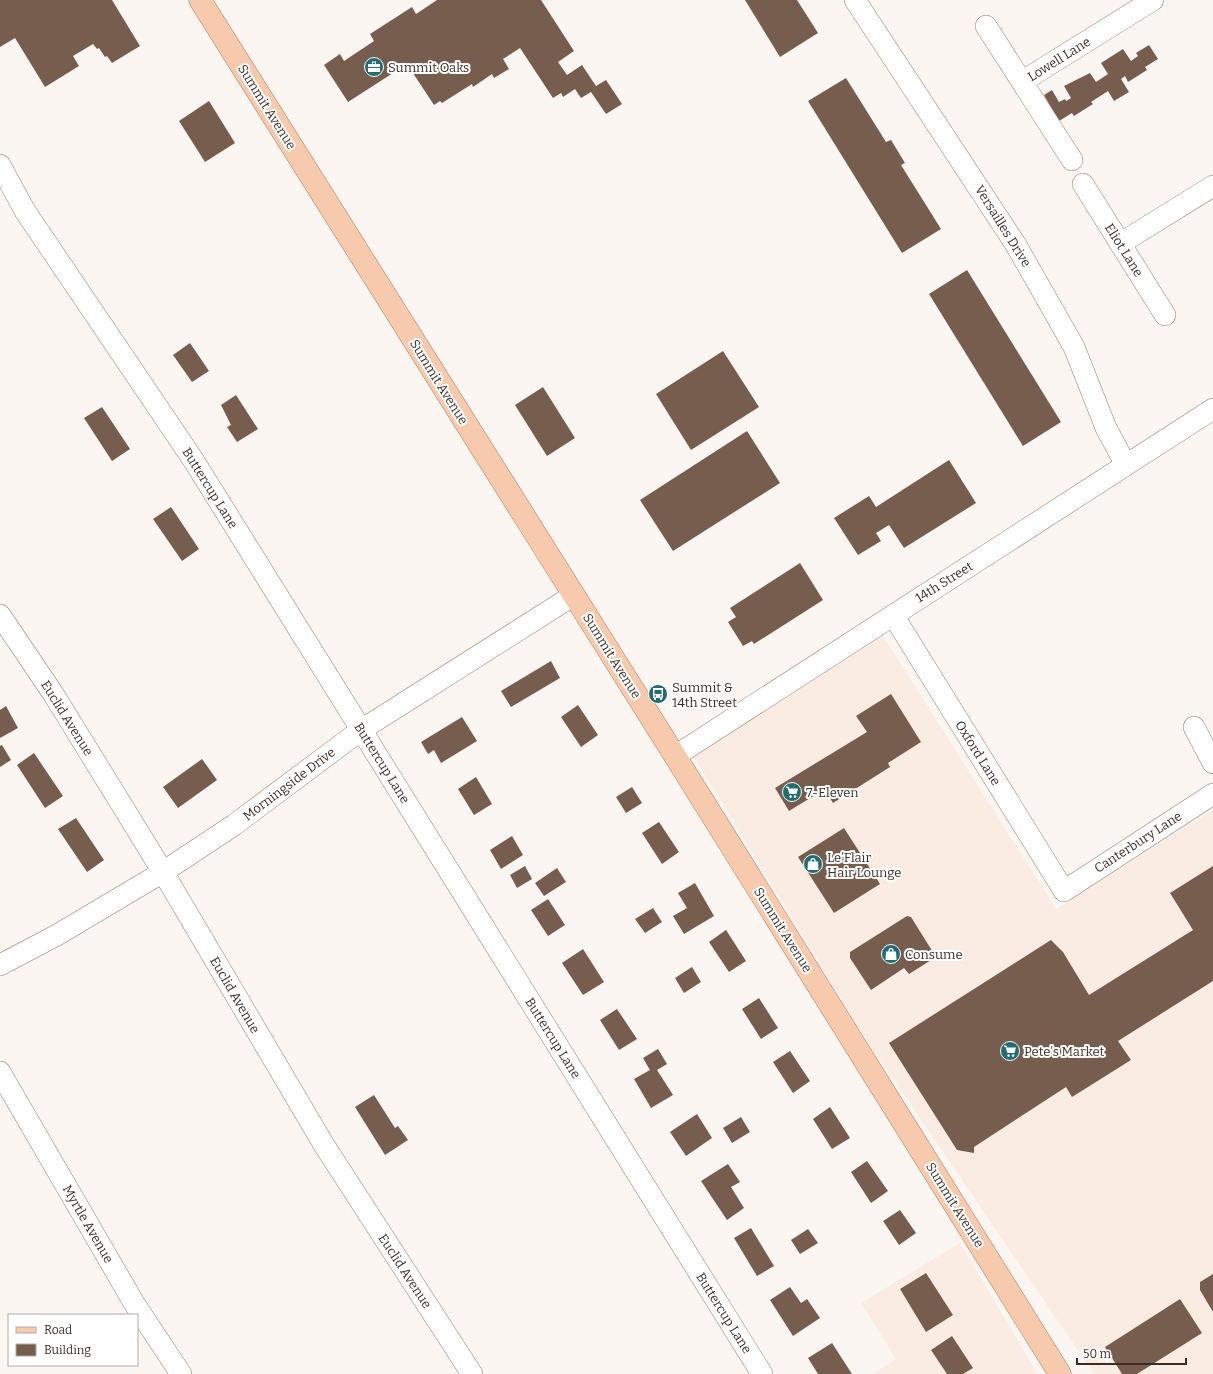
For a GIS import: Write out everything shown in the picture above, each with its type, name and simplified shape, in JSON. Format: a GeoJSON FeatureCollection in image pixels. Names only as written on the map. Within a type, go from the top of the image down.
{"type":"FeatureCollection","features":[{"type":"Feature","properties":{"kind":"main road","name":"Summit Avenue"},"geometry":{"type":"LineString","coordinates":[[200,0],[675,756],[1060,1374]]}},
{"type":"Feature","properties":{"kind":"street","name":"Versailles Drive"},"geometry":{"type":"LineString","coordinates":[[855,0],[1016,245],[1074,347],[1106,428],[1126,465]]}},
{"type":"Feature","properties":{"kind":"street","name":"Lowell Lane"},"geometry":{"type":"LineString","coordinates":[[1072,160],[1023,81],[1153,0]]}},
{"type":"Feature","properties":{"kind":"street"},"geometry":{"type":"LineString","coordinates":[[986,26],[1023,81]]}},
{"type":"Feature","properties":{"kind":"street","name":"Buttercup Lane"},"geometry":{"type":"LineString","coordinates":[[0,165],[25,211],[194,461],[759,1370]]}},
{"type":"Feature","properties":{"kind":"street","name":"Eliot Lane"},"geometry":{"type":"LineString","coordinates":[[1083,184],[1165,315]]}},
{"type":"Feature","properties":{"kind":"street"},"geometry":{"type":"LineString","coordinates":[[1121,243],[1213,186]]}},
{"type":"Feature","properties":{"kind":"street","name":"14th Street"},"geometry":{"type":"LineString","coordinates":[[675,756],[1213,409]]}},
{"type":"Feature","properties":{"kind":"street","name":"Morningside Drive"},"geometry":{"type":"LineString","coordinates":[[0,965],[64,931],[163,872],[234,825],[361,730],[574,595]]}},
{"type":"Feature","properties":{"kind":"street","name":"Euclid Avenue"},"geometry":{"type":"LineString","coordinates":[[0,615],[54,695],[163,872],[324,1145],[472,1374]]}},
{"type":"Feature","properties":{"kind":"street","name":"Oxford Lane"},"geometry":{"type":"LineString","coordinates":[[893,615],[1064,891]]}},
{"type":"Feature","properties":{"kind":"street"},"geometry":{"type":"LineString","coordinates":[[1194,727],[1213,763]]}},
{"type":"Feature","properties":{"kind":"street","name":"Canterbury Lane"},"geometry":{"type":"LineString","coordinates":[[1064,891],[1213,794]]}},
{"type":"Feature","properties":{"kind":"street","name":"Myrtle Avenue"},"geometry":{"type":"LineString","coordinates":[[0,1072],[134,1304],[181,1374]]}},
{"type":"Feature","properties":{"kind":"shaded area"},"geometry":{"type":"Polygon","coordinates":[[[880,631],[1056,909],[1213,810],[1213,1374],[1094,1374],[862,1033],[692,754],[880,631]]]}},
{"type":"Feature","properties":{"kind":"shaded area"},"geometry":{"type":"Polygon","coordinates":[[[960,1243],[1038,1374],[873,1374],[896,1359],[861,1303],[960,1243]]]}},
{"type":"Feature","properties":{"kind":"building"},"geometry":{"type":"Polygon","coordinates":[[[0,0],[112,0],[140,46],[112,63],[107,56],[105,57],[99,48],[97,49],[93,44],[73,56],[79,66],[45,87],[15,38],[0,47],[0,0]]]}},
{"type":"Feature","properties":{"kind":"building"},"geometry":{"type":"Polygon","coordinates":[[[437,0],[541,0],[574,51],[558,62],[567,75],[582,65],[596,86],[606,80],[622,104],[606,114],[591,92],[581,98],[575,89],[563,97],[561,93],[553,98],[520,48],[503,59],[509,69],[494,78],[492,74],[473,87],[472,84],[442,103],[440,101],[434,105],[407,64],[348,102],[324,65],[340,54],[344,61],[374,41],[370,34],[412,7],[416,14],[437,0]]]}},
{"type":"Feature","properties":{"kind":"building"},"geometry":{"type":"Polygon","coordinates":[[[745,0],[797,0],[818,33],[780,57],[745,0]]]}},
{"type":"Feature","properties":{"kind":"building"},"geometry":{"type":"Polygon","coordinates":[[[1149,45],[1158,59],[1145,67],[1147,70],[1128,82],[1125,76],[1121,79],[1129,92],[1114,101],[1108,91],[1091,102],[1093,104],[1074,116],[1072,113],[1059,121],[1044,95],[1052,90],[1059,102],[1065,99],[1066,101],[1071,98],[1064,86],[1090,73],[1096,82],[1108,74],[1101,63],[1123,49],[1131,61],[1138,56],[1136,53],[1149,45]]]}},
{"type":"Feature","properties":{"kind":"building"},"geometry":{"type":"Polygon","coordinates":[[[846,78],[886,142],[891,140],[905,163],[901,165],[941,229],[902,253],[808,101],[846,78]]]}},
{"type":"Feature","properties":{"kind":"building"},"geometry":{"type":"Polygon","coordinates":[[[209,101],[235,143],[205,162],[179,121],[209,101]]]}},
{"type":"Feature","properties":{"kind":"building"},"geometry":{"type":"Polygon","coordinates":[[[967,270],[1061,422],[1023,446],[929,294],[967,270]]]}},
{"type":"Feature","properties":{"kind":"building"},"geometry":{"type":"Polygon","coordinates":[[[190,343],[209,371],[192,382],[173,355],[190,343]]]}},
{"type":"Feature","properties":{"kind":"building"},"geometry":{"type":"Polygon","coordinates":[[[723,351],[759,407],[691,450],[656,394],[723,351]]]}},
{"type":"Feature","properties":{"kind":"building"},"geometry":{"type":"Polygon","coordinates":[[[543,387],[575,438],[547,456],[515,405],[543,387]]]}},
{"type":"Feature","properties":{"kind":"building"},"geometry":{"type":"Polygon","coordinates":[[[236,395],[258,429],[237,442],[227,427],[231,425],[221,405],[236,395]]]}},
{"type":"Feature","properties":{"kind":"building"},"geometry":{"type":"Polygon","coordinates":[[[102,407],[130,449],[112,461],[84,418],[102,407]]]}},
{"type":"Feature","properties":{"kind":"building"},"geometry":{"type":"Polygon","coordinates":[[[747,431],[780,483],[673,551],[640,500],[747,431]]]}},
{"type":"Feature","properties":{"kind":"building"},"geometry":{"type":"Polygon","coordinates":[[[949,460],[976,503],[904,548],[889,525],[876,533],[881,541],[858,555],[834,518],[869,496],[876,507],[949,460]]]}},
{"type":"Feature","properties":{"kind":"building"},"geometry":{"type":"Polygon","coordinates":[[[171,507],[199,549],[182,561],[153,519],[171,507]]]}},
{"type":"Feature","properties":{"kind":"building"},"geometry":{"type":"Polygon","coordinates":[[[800,563],[823,600],[754,644],[752,641],[743,646],[728,622],[736,617],[730,608],[800,563]]]}},
{"type":"Feature","properties":{"kind":"building"},"geometry":{"type":"Polygon","coordinates":[[[551,661],[560,678],[511,707],[501,691],[551,661]]]}},
{"type":"Feature","properties":{"kind":"building"},"geometry":{"type":"Polygon","coordinates":[[[891,694],[921,742],[888,763],[890,767],[833,803],[825,789],[789,811],[775,788],[867,732],[856,716],[891,694]]]}},
{"type":"Feature","properties":{"kind":"building"},"geometry":{"type":"Polygon","coordinates":[[[578,705],[598,735],[581,747],[561,717],[578,705]]]}},
{"type":"Feature","properties":{"kind":"building"},"geometry":{"type":"Polygon","coordinates":[[[6,706],[18,728],[0,738],[0,710],[6,706]]]}},
{"type":"Feature","properties":{"kind":"building"},"geometry":{"type":"Polygon","coordinates":[[[462,717],[477,741],[441,763],[434,750],[428,754],[421,742],[462,717]]]}},
{"type":"Feature","properties":{"kind":"building"},"geometry":{"type":"Polygon","coordinates":[[[2,745],[11,760],[0,767],[0,746],[2,745]]]}},
{"type":"Feature","properties":{"kind":"building"},"geometry":{"type":"Polygon","coordinates":[[[34,753],[63,796],[45,808],[17,765],[34,753]]]}},
{"type":"Feature","properties":{"kind":"building"},"geometry":{"type":"Polygon","coordinates":[[[202,759],[217,780],[178,808],[163,787],[202,759]]]}},
{"type":"Feature","properties":{"kind":"building"},"geometry":{"type":"Polygon","coordinates":[[[476,777],[492,804],[474,815],[458,789],[476,777]]]}},
{"type":"Feature","properties":{"kind":"building"},"geometry":{"type":"Polygon","coordinates":[[[632,787],[642,803],[626,813],[616,797],[632,787]]]}},
{"type":"Feature","properties":{"kind":"building"},"geometry":{"type":"Polygon","coordinates":[[[76,818],[104,860],[87,872],[58,829],[76,818]]]}},
{"type":"Feature","properties":{"kind":"building"},"geometry":{"type":"Polygon","coordinates":[[[659,822],[679,852],[662,864],[642,833],[659,822]]]}},
{"type":"Feature","properties":{"kind":"building"},"geometry":{"type":"Polygon","coordinates":[[[844,828],[880,884],[834,913],[798,857],[844,828]]]}},
{"type":"Feature","properties":{"kind":"building"},"geometry":{"type":"Polygon","coordinates":[[[512,836],[523,855],[501,869],[490,850],[512,836]]]}},
{"type":"Feature","properties":{"kind":"building"},"geometry":{"type":"Polygon","coordinates":[[[525,866],[532,879],[517,888],[510,875],[525,866]]]}},
{"type":"Feature","properties":{"kind":"building","name":"Pete's Market"},"geometry":{"type":"Polygon","coordinates":[[[1213,866],[1213,981],[1118,1041],[1131,1060],[1072,1097],[1066,1087],[974,1147],[974,1153],[957,1150],[889,1043],[1051,940],[1063,952],[1089,995],[1193,930],[1170,893],[1213,866]]]}},
{"type":"Feature","properties":{"kind":"building"},"geometry":{"type":"Polygon","coordinates":[[[557,868],[566,882],[544,896],[535,883],[557,868]]]}},
{"type":"Feature","properties":{"kind":"building"},"geometry":{"type":"Polygon","coordinates":[[[695,883],[714,916],[684,934],[673,916],[687,908],[678,893],[695,883]]]}},
{"type":"Feature","properties":{"kind":"building"},"geometry":{"type":"Polygon","coordinates":[[[548,899],[565,925],[548,936],[531,910],[548,899]]]}},
{"type":"Feature","properties":{"kind":"building"},"geometry":{"type":"Polygon","coordinates":[[[653,908],[662,922],[645,933],[635,919],[653,908]]]}},
{"type":"Feature","properties":{"kind":"building","name":"Consume"},"geometry":{"type":"Polygon","coordinates":[[[907,916],[911,917],[936,957],[909,974],[904,968],[871,990],[850,958],[850,952],[907,916]]]}},
{"type":"Feature","properties":{"kind":"building"},"geometry":{"type":"Polygon","coordinates":[[[726,930],[746,961],[729,972],[709,942],[726,930]]]}},
{"type":"Feature","properties":{"kind":"building"},"geometry":{"type":"Polygon","coordinates":[[[583,949],[604,982],[583,995],[562,963],[583,949]]]}},
{"type":"Feature","properties":{"kind":"building"},"geometry":{"type":"Polygon","coordinates":[[[692,967],[701,982],[684,993],[675,978],[692,967]]]}},
{"type":"Feature","properties":{"kind":"building"},"geometry":{"type":"Polygon","coordinates":[[[759,998],[778,1028],[761,1039],[742,1009],[759,998]]]}},
{"type":"Feature","properties":{"kind":"building"},"geometry":{"type":"Polygon","coordinates":[[[617,1009],[637,1039],[619,1050],[600,1020],[617,1009]]]}},
{"type":"Feature","properties":{"kind":"building"},"geometry":{"type":"Polygon","coordinates":[[[658,1049],[667,1064],[657,1070],[673,1095],[651,1108],[634,1079],[650,1070],[643,1058],[658,1049]]]}},
{"type":"Feature","properties":{"kind":"building"},"geometry":{"type":"Polygon","coordinates":[[[790,1051],[810,1081],[793,1093],[773,1062],[790,1051]]]}},
{"type":"Feature","properties":{"kind":"building"},"geometry":{"type":"Polygon","coordinates":[[[374,1095],[395,1128],[398,1126],[408,1140],[385,1155],[355,1107],[374,1095]]]}},
{"type":"Feature","properties":{"kind":"building"},"geometry":{"type":"Polygon","coordinates":[[[830,1107],[850,1138],[832,1149],[813,1119],[830,1107]]]}},
{"type":"Feature","properties":{"kind":"building"},"geometry":{"type":"Polygon","coordinates":[[[697,1114],[712,1138],[686,1156],[670,1132],[697,1114]]]}},
{"type":"Feature","properties":{"kind":"building"},"geometry":{"type":"Polygon","coordinates":[[[741,1117],[750,1132],[732,1143],[723,1128],[741,1117]]]}},
{"type":"Feature","properties":{"kind":"building"},"geometry":{"type":"Polygon","coordinates":[[[867,1161],[888,1191],[871,1203],[851,1172],[867,1161]]]}},
{"type":"Feature","properties":{"kind":"building"},"geometry":{"type":"Polygon","coordinates":[[[728,1164],[740,1182],[731,1187],[744,1208],[727,1220],[701,1181],[728,1164]]]}},
{"type":"Feature","properties":{"kind":"building"},"geometry":{"type":"Polygon","coordinates":[[[900,1210],[916,1233],[899,1245],[883,1221],[900,1210]]]}},
{"type":"Feature","properties":{"kind":"building"},"geometry":{"type":"Polygon","coordinates":[[[751,1228],[774,1266],[757,1276],[734,1238],[751,1228]]]}},
{"type":"Feature","properties":{"kind":"building"},"geometry":{"type":"Polygon","coordinates":[[[808,1229],[818,1243],[800,1254],[791,1240],[808,1229]]]}},
{"type":"Feature","properties":{"kind":"building"},"geometry":{"type":"Polygon","coordinates":[[[926,1273],[953,1315],[926,1332],[900,1289],[926,1273]]]}},
{"type":"Feature","properties":{"kind":"building"},"geometry":{"type":"Polygon","coordinates":[[[1213,1274],[1213,1312],[1200,1290],[1200,1282],[1213,1274]]]}},
{"type":"Feature","properties":{"kind":"building"},"geometry":{"type":"Polygon","coordinates":[[[790,1287],[801,1303],[807,1299],[820,1318],[793,1336],[770,1300],[790,1287]]]}},
{"type":"Feature","properties":{"kind":"building"},"geometry":{"type":"Polygon","coordinates":[[[1180,1299],[1202,1333],[1137,1374],[1122,1374],[1105,1347],[1180,1299]]]}},
{"type":"Feature","properties":{"kind":"building"},"geometry":{"type":"Polygon","coordinates":[[[952,1336],[973,1368],[963,1374],[947,1374],[931,1350],[952,1336]]]}},
{"type":"Feature","properties":{"kind":"building"},"geometry":{"type":"Polygon","coordinates":[[[832,1343],[852,1374],[818,1374],[808,1358],[832,1343]]]}},
{"type":"Feature","properties":{"kind":"place","name":"Summit Oaks"},"geometry":{"type":"Point","coordinates":[374,67]}},
{"type":"Feature","properties":{"kind":"place","name":"Summit & 14th Street"},"geometry":{"type":"Point","coordinates":[658,694]}},
{"type":"Feature","properties":{"kind":"place","name":"7-Eleven"},"geometry":{"type":"Point","coordinates":[792,792]}},
{"type":"Feature","properties":{"kind":"place","name":"Le’Flair Hair Lounge"},"geometry":{"type":"Point","coordinates":[813,864]}},
{"type":"Feature","properties":{"kind":"place","name":"Consume"},"geometry":{"type":"Point","coordinates":[891,954]}},
{"type":"Feature","properties":{"kind":"place","name":"Pete's Market"},"geometry":{"type":"Point","coordinates":[1010,1051]}}]}
